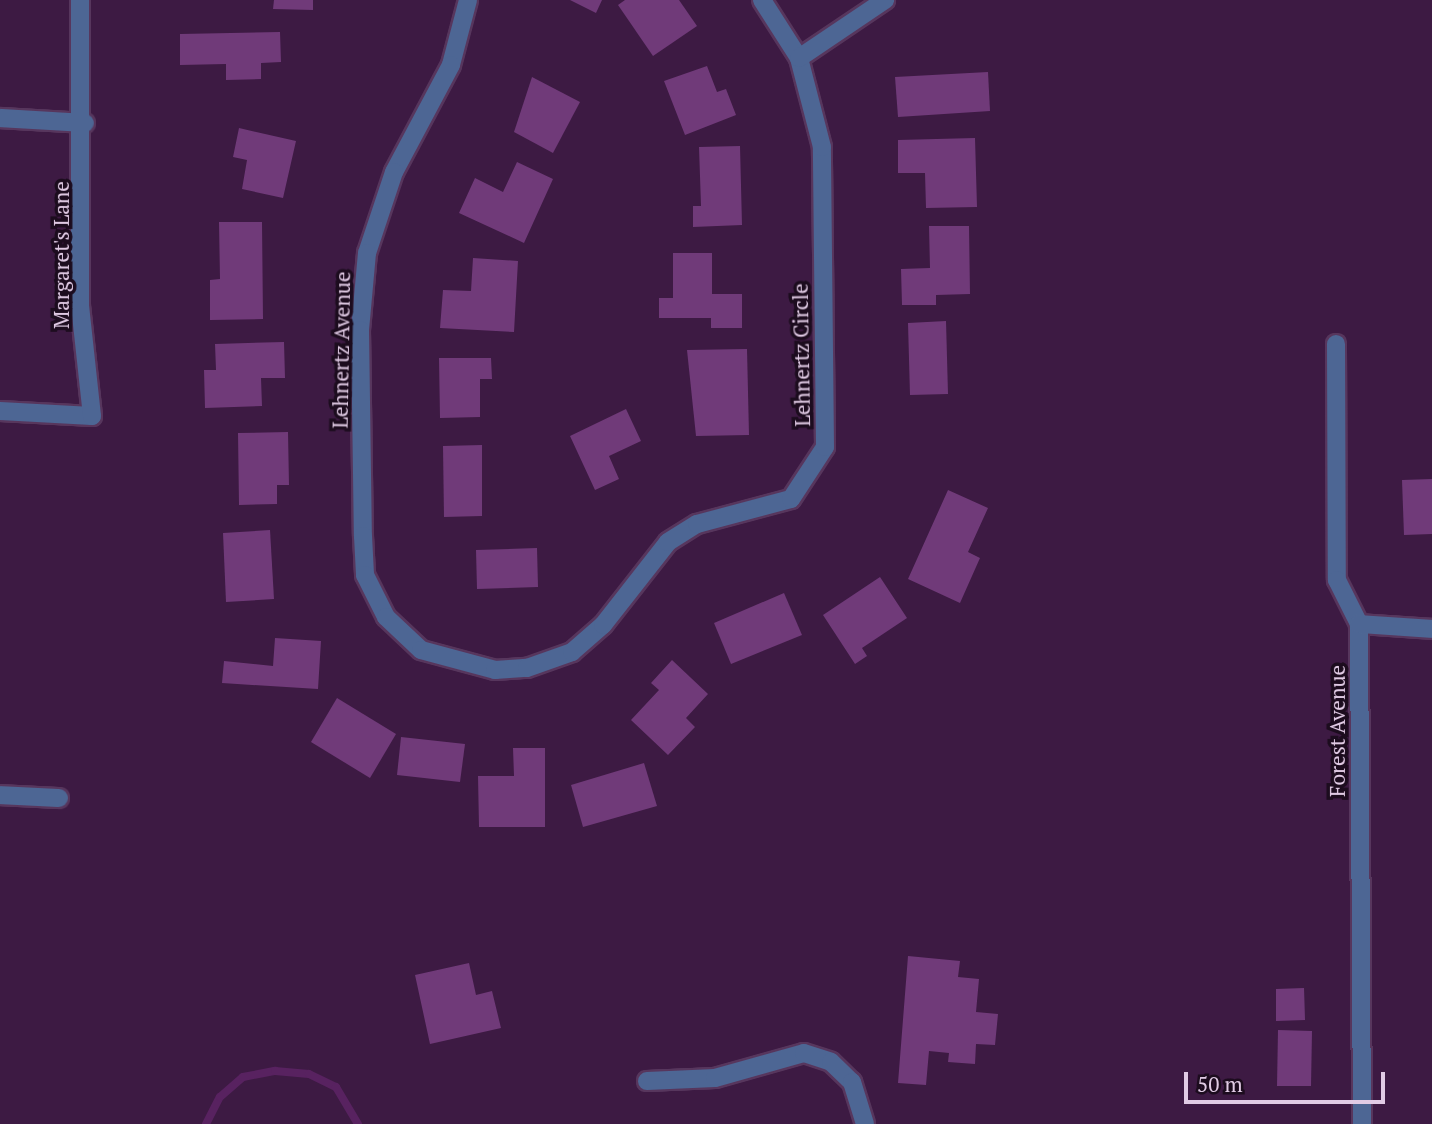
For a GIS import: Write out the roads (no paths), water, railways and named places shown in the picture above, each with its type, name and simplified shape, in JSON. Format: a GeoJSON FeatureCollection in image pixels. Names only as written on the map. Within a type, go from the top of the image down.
{"type":"FeatureCollection","features":[{"type":"Feature","properties":{"kind":"street","name":"Margaret's Lane"},"geometry":{"type":"LineString","coordinates":[[0,411],[92,416],[80,305],[85,123],[80,0]]}},
{"type":"Feature","properties":{"kind":"street","name":"Lehnertz Avenue"},"geometry":{"type":"LineString","coordinates":[[374,595],[363,536],[360,330],[367,253],[394,172],[452,65],[468,0]]}},
{"type":"Feature","properties":{"kind":"street","name":"Lehnertz Circle"},"geometry":{"type":"LineString","coordinates":[[374,595],[421,650],[495,670],[527,668],[572,652],[603,625],[668,542],[697,524],[770,509],[791,499],[808,481],[825,447],[822,147],[799,58],[762,0]]}},
{"type":"Feature","properties":{"kind":"street"},"geometry":{"type":"LineString","coordinates":[[799,58],[886,0]]}},
{"type":"Feature","properties":{"kind":"street"},"geometry":{"type":"LineString","coordinates":[[0,118],[85,123]]}},
{"type":"Feature","properties":{"kind":"street","name":"Forest Avenue"},"geometry":{"type":"LineString","coordinates":[[1336,344],[1337,580],[1359,624],[1362,1124]]}},
{"type":"Feature","properties":{"kind":"street"},"geometry":{"type":"LineString","coordinates":[[1359,624],[1432,629]]}},
{"type":"Feature","properties":{"kind":"street"},"geometry":{"type":"LineString","coordinates":[[0,795],[59,798]]}},
{"type":"Feature","properties":{"kind":"street"},"geometry":{"type":"LineString","coordinates":[[647,1081],[715,1077],[804,1053],[831,1062],[852,1082],[864,1124]]}},
{"type":"Feature","properties":{"kind":"waterway"},"geometry":{"type":"LineString","coordinates":[[206,1124],[220,1097],[243,1077],[275,1071],[309,1074],[336,1087],[358,1124]]}}]}
